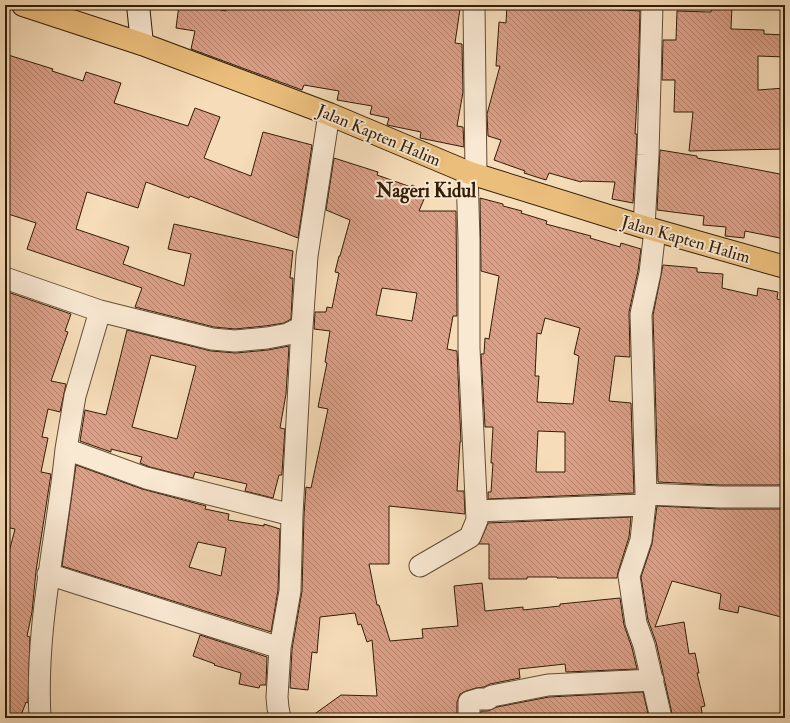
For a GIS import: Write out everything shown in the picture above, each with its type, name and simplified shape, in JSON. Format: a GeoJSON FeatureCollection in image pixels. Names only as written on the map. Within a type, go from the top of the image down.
{"type":"FeatureCollection","features":[{"type":"Feature","properties":{"kind":"main road","name":"Jalan Kapten Halim"},"geometry":{"type":"LineString","coordinates":[[23,5],[142,44],[329,114],[472,174],[650,229],[785,267]]}},
{"type":"Feature","properties":{"kind":"street"},"geometry":{"type":"LineString","coordinates":[[138,5],[142,44]]}},
{"type":"Feature","properties":{"kind":"street"},"geometry":{"type":"LineString","coordinates":[[420,566],[470,537],[477,520],[478,511],[469,348],[469,240],[472,174],[474,5]]}},
{"type":"Feature","properties":{"kind":"street"},"geometry":{"type":"LineString","coordinates":[[652,5],[648,155],[650,273],[641,314],[645,500],[641,540],[629,576],[636,623],[644,645],[661,718]]}},
{"type":"Feature","properties":{"kind":"street"},"geometry":{"type":"LineString","coordinates":[[265,718],[276,647],[290,591],[292,515],[306,256],[329,114]]}},
{"type":"Feature","properties":{"kind":"street"},"geometry":{"type":"LineString","coordinates":[[5,278],[100,311],[212,339],[235,341],[267,338],[288,334],[302,327]]}},
{"type":"Feature","properties":{"kind":"street"},"geometry":{"type":"LineString","coordinates":[[40,718],[40,656],[43,617],[66,449],[75,396],[100,311]]}},
{"type":"Feature","properties":{"kind":"street"},"geometry":{"type":"LineString","coordinates":[[66,449],[146,478],[292,515]]}},
{"type":"Feature","properties":{"kind":"street"},"geometry":{"type":"LineString","coordinates":[[478,511],[645,500],[785,496]]}},
{"type":"Feature","properties":{"kind":"street"},"geometry":{"type":"LineString","coordinates":[[48,574],[276,647]]}},
{"type":"Feature","properties":{"kind":"street"},"geometry":{"type":"LineString","coordinates":[[276,647],[277,697],[280,718]]}},
{"type":"Feature","properties":{"kind":"street"},"geometry":{"type":"LineString","coordinates":[[469,718],[469,702],[479,699],[488,699],[492,696],[548,685],[653,680]]}},
{"type":"Feature","properties":{"kind":"building"},"geometry":{"type":"Polygon","coordinates":[[[179,5],[200,8],[201,6],[226,11],[227,5],[440,5],[460,9],[455,43],[462,44],[463,92],[457,126],[463,127],[464,147],[420,138],[421,132],[387,125],[389,118],[370,114],[372,106],[337,100],[339,91],[304,85],[302,90],[191,49],[195,31],[176,28],[179,5]]]}},
{"type":"Feature","properties":{"kind":"building"},"geometry":{"type":"Polygon","coordinates":[[[507,5],[609,5],[608,9],[640,11],[635,134],[637,134],[633,203],[612,199],[615,182],[581,182],[549,173],[546,180],[524,173],[525,171],[494,160],[501,140],[488,136],[487,114],[500,66],[496,66],[499,22],[506,23],[507,5]]]}},
{"type":"Feature","properties":{"kind":"building"},"geometry":{"type":"Polygon","coordinates":[[[712,5],[732,5],[731,29],[764,30],[764,34],[785,35],[785,57],[758,56],[758,90],[785,88],[785,149],[689,151],[693,112],[674,112],[675,80],[662,80],[663,40],[676,40],[677,11],[711,12],[712,5]]]}},
{"type":"Feature","properties":{"kind":"building"},"geometry":{"type":"Polygon","coordinates":[[[5,54],[53,69],[52,71],[83,81],[86,72],[121,83],[114,103],[188,126],[195,108],[220,117],[204,158],[251,176],[263,132],[312,145],[298,238],[190,196],[189,198],[146,182],[138,208],[87,192],[76,229],[129,247],[123,264],[184,286],[191,254],[168,249],[174,224],[293,251],[290,278],[293,278],[291,319],[284,323],[235,329],[214,327],[135,307],[142,288],[27,249],[36,223],[5,213],[5,54]]]}},
{"type":"Feature","properties":{"kind":"building"},"geometry":{"type":"Polygon","coordinates":[[[660,150],[697,156],[697,158],[785,175],[785,239],[745,231],[744,238],[725,236],[726,227],[703,225],[704,216],[657,210],[660,150]]]}},
{"type":"Feature","properties":{"kind":"building"},"geometry":{"type":"Polygon","coordinates":[[[334,158],[378,172],[377,175],[411,187],[412,185],[427,192],[419,211],[456,211],[457,316],[453,316],[447,349],[457,351],[461,442],[457,491],[464,491],[465,514],[389,506],[389,564],[369,564],[377,605],[379,605],[390,641],[423,638],[422,629],[458,626],[454,586],[482,583],[485,611],[523,607],[523,610],[560,606],[560,604],[620,598],[624,625],[637,669],[566,672],[565,664],[519,669],[520,678],[490,684],[460,694],[457,702],[457,718],[309,718],[341,695],[377,696],[372,640],[367,642],[361,624],[358,625],[355,613],[320,617],[317,653],[312,652],[308,690],[290,688],[292,649],[302,591],[306,487],[311,488],[328,409],[318,407],[327,363],[325,362],[330,331],[314,329],[315,312],[326,312],[327,307],[332,308],[339,273],[335,272],[350,220],[326,210],[334,158]],[[382,288],[376,315],[412,321],[417,293],[382,288]]]}},
{"type":"Feature","properties":{"kind":"building"},"geometry":{"type":"Polygon","coordinates":[[[480,198],[522,211],[521,213],[547,221],[546,224],[591,236],[590,238],[620,247],[621,243],[641,249],[629,312],[630,357],[615,356],[609,401],[631,403],[634,493],[488,499],[488,492],[491,492],[493,427],[485,427],[481,354],[484,354],[485,338],[489,339],[499,276],[481,271],[480,198]],[[545,318],[541,334],[537,333],[535,376],[539,376],[537,402],[573,404],[579,356],[574,354],[580,328],[545,318]],[[538,431],[536,472],[565,472],[565,432],[538,431]]]}},
{"type":"Feature","properties":{"kind":"building"},"geometry":{"type":"Polygon","coordinates":[[[663,265],[697,268],[697,272],[723,274],[722,288],[757,296],[758,288],[778,292],[777,299],[785,301],[785,485],[720,485],[658,482],[653,315],[663,265]]]}},
{"type":"Feature","properties":{"kind":"building"},"geometry":{"type":"Polygon","coordinates":[[[5,291],[71,314],[65,331],[68,332],[51,381],[66,384],[60,412],[48,409],[42,437],[48,438],[41,472],[51,474],[36,571],[32,612],[27,636],[30,637],[28,703],[26,702],[20,718],[5,718],[5,556],[8,556],[15,529],[5,527],[5,291]]]}},
{"type":"Feature","properties":{"kind":"building"},"geometry":{"type":"Polygon","coordinates":[[[127,330],[211,351],[236,353],[268,350],[289,346],[286,394],[280,428],[285,429],[282,475],[279,475],[273,498],[245,491],[247,484],[195,472],[193,478],[150,467],[140,463],[142,457],[111,449],[111,452],[80,441],[85,410],[106,415],[127,330]],[[151,355],[132,427],[177,439],[196,366],[151,355]]]}},
{"type":"Feature","properties":{"kind":"building"},"geometry":{"type":"Polygon","coordinates":[[[76,465],[142,489],[206,506],[205,509],[229,514],[228,520],[264,526],[264,524],[280,529],[278,590],[271,632],[62,566],[76,465]],[[198,542],[189,567],[221,576],[226,548],[198,542]]]}},
{"type":"Feature","properties":{"kind":"building"},"geometry":{"type":"Polygon","coordinates":[[[657,506],[720,509],[785,509],[785,618],[739,606],[738,613],[719,609],[721,594],[672,581],[655,627],[684,622],[689,654],[695,653],[699,673],[697,673],[705,706],[701,707],[703,718],[673,718],[656,642],[648,620],[641,577],[652,544],[657,506]]]}},
{"type":"Feature","properties":{"kind":"building"},"geometry":{"type":"Polygon","coordinates":[[[631,517],[629,537],[617,578],[527,577],[527,579],[489,579],[489,544],[479,544],[488,523],[631,517]]]}},
{"type":"Feature","properties":{"kind":"building"},"geometry":{"type":"Polygon","coordinates":[[[200,635],[267,657],[266,685],[260,685],[259,688],[239,684],[241,673],[214,665],[215,664],[193,656],[200,635]]]}},
{"type":"Feature","properties":{"kind":"building"},"geometry":{"type":"Polygon","coordinates":[[[643,692],[649,718],[481,718],[481,711],[488,711],[497,707],[549,697],[643,692]]]}},
{"type":"Feature","properties":{"kind":"district","name":"Nageri Kidul"},"geometry":{"type":"Point","coordinates":[426,190]}}]}
